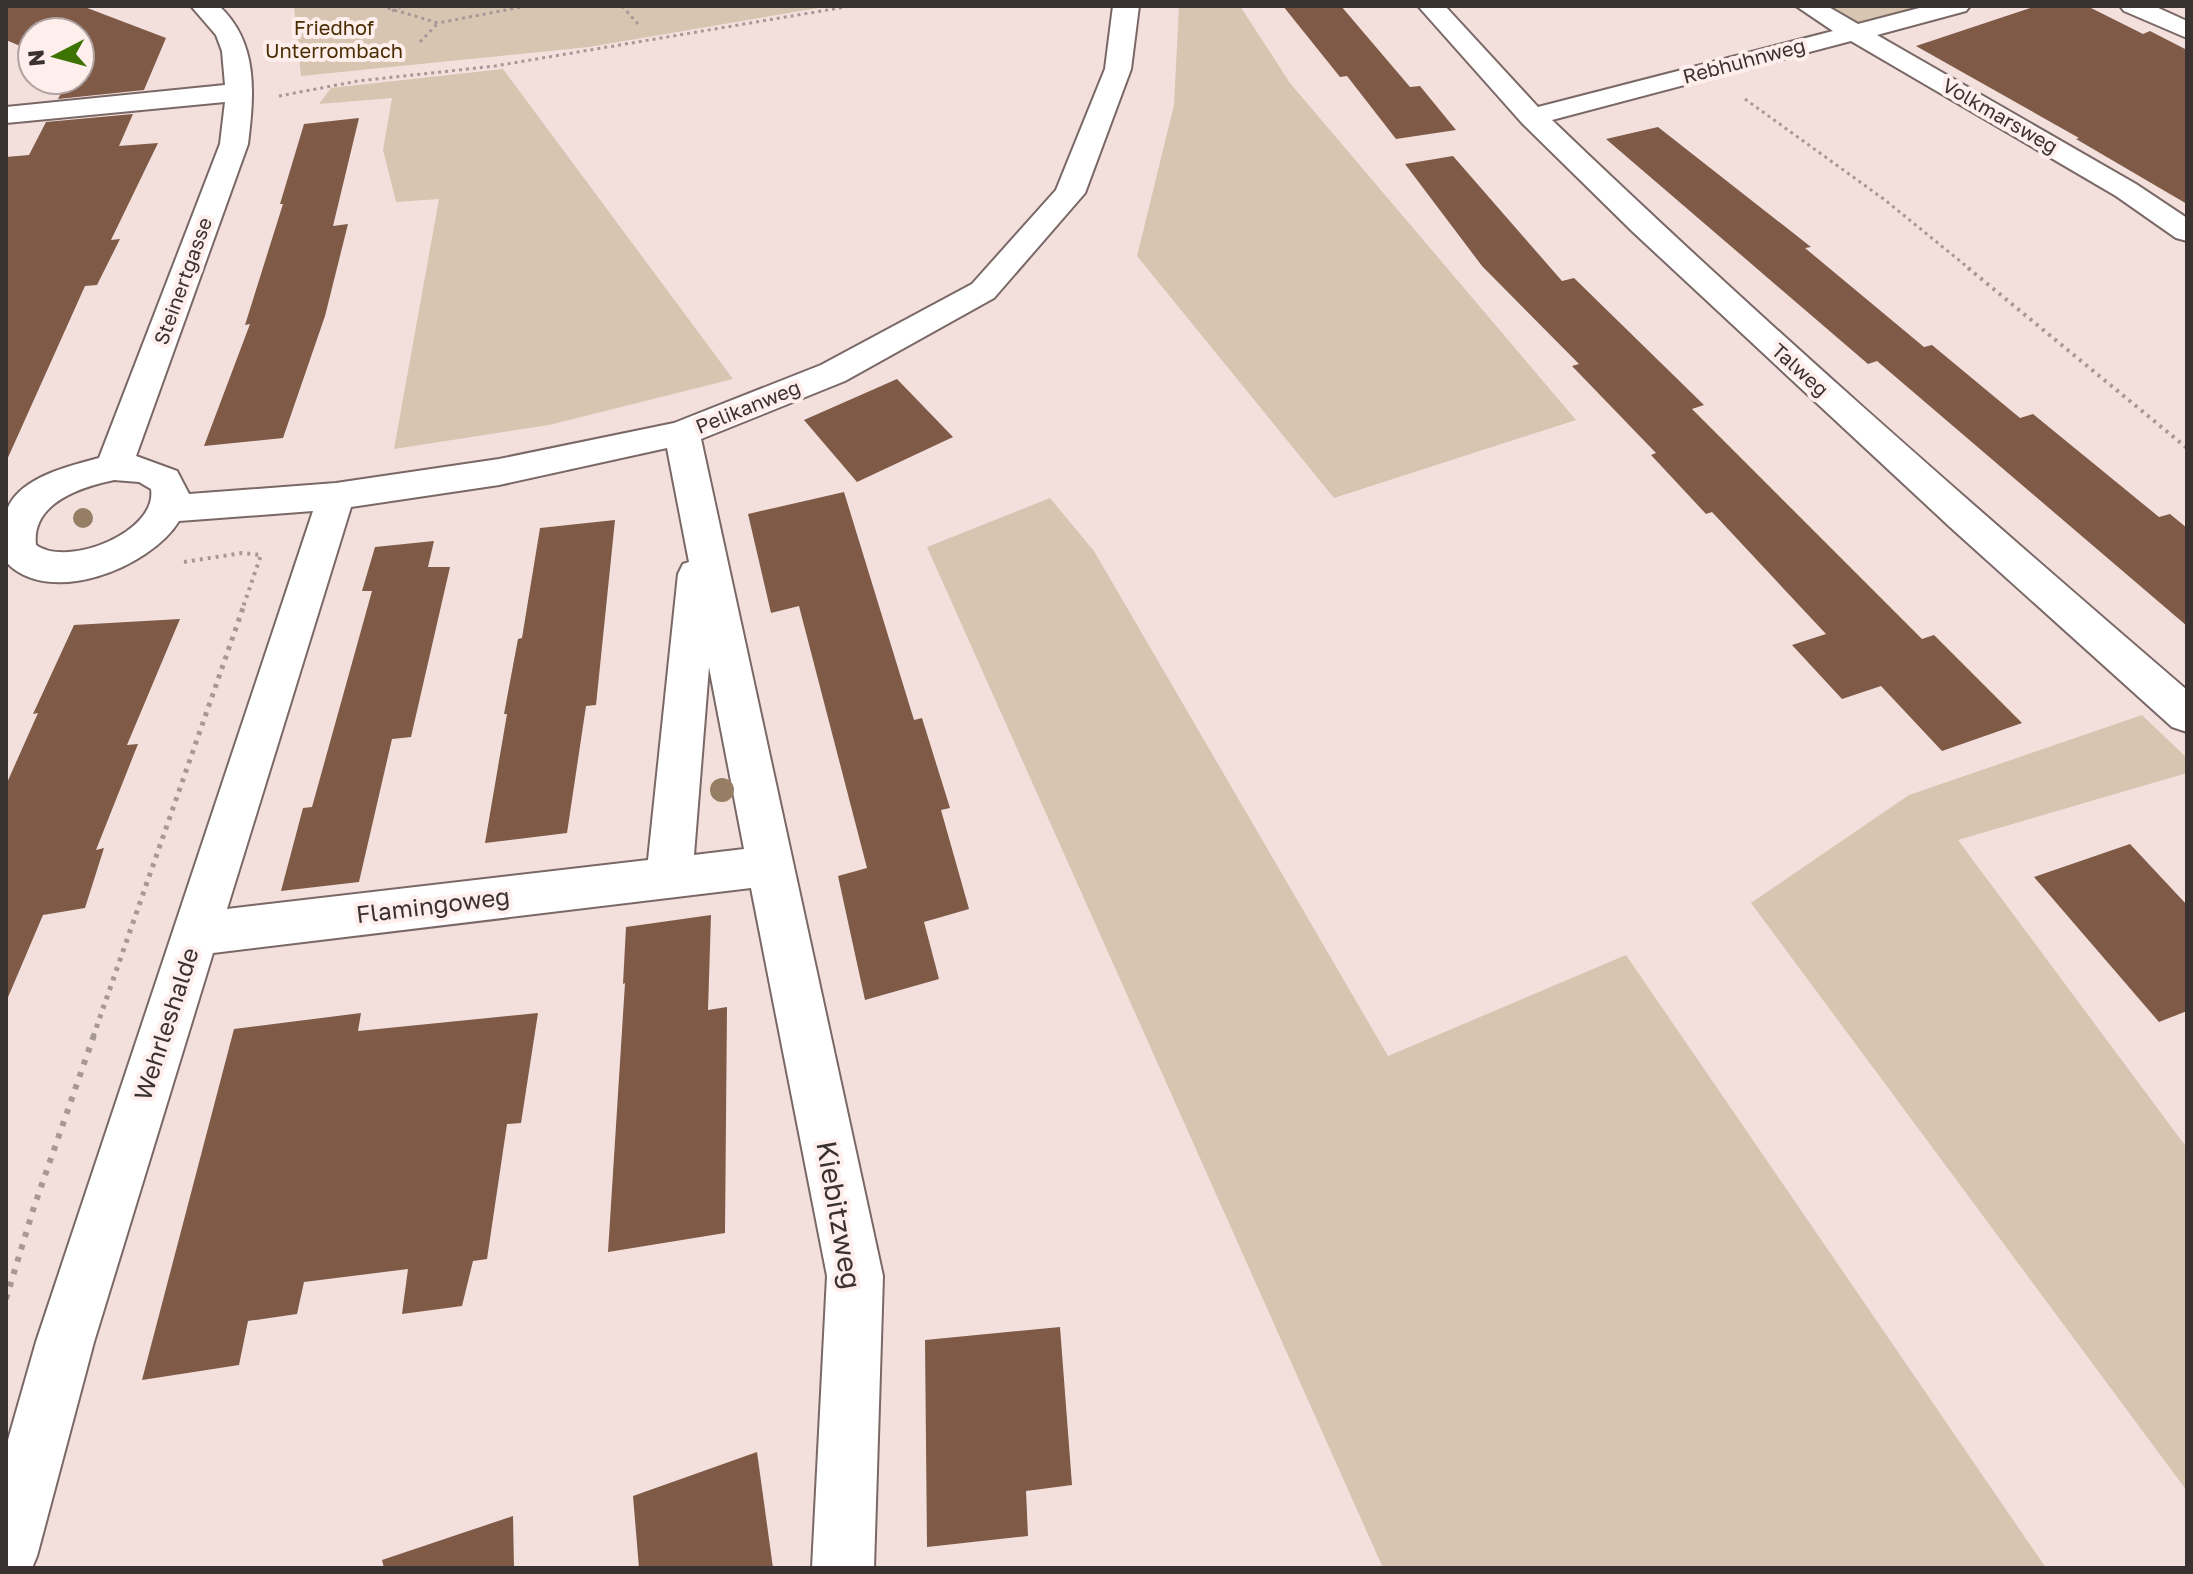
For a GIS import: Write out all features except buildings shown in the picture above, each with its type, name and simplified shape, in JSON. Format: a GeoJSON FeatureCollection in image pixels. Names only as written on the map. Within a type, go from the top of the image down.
{"type":"FeatureCollection","features":[{"type":"Feature","properties":{"kind":"street","name":"Steinertgasse"},"geometry":{"type":"LineString","coordinates":[[114,467],[234,144],[239,98],[238,53],[220,18],[204,6]]}},
{"type":"Feature","properties":{"kind":"street","name":"Pelikanweg"},"geometry":{"type":"LineString","coordinates":[[169,509],[336,496],[499,472],[682,433],[833,373],[983,291],[1070,193],[1118,69],[1126,6]]}},
{"type":"Feature","properties":{"kind":"street","name":"Talweg"},"geometry":{"type":"LineString","coordinates":[[1431,6],[1532,117],[1786,358],[2186,712]]}},
{"type":"Feature","properties":{"kind":"street","name":"Volkmarsweg"},"geometry":{"type":"LineString","coordinates":[[1809,6],[2126,190],[2187,232]]}},
{"type":"Feature","properties":{"kind":"street","name":"Rebhuhnweg"},"geometry":{"type":"LineString","coordinates":[[1532,117],[1957,6]]}},
{"type":"Feature","properties":{"kind":"street"},"geometry":{"type":"LineString","coordinates":[[2133,6],[2187,30]]}},
{"type":"Feature","properties":{"kind":"street"},"geometry":{"type":"LineString","coordinates":[[6,115],[239,98]]}},
{"type":"Feature","properties":{"kind":"street"},"geometry":{"type":"LineString","coordinates":[[682,433],[770,866]]}},
{"type":"Feature","properties":{"kind":"street"},"geometry":{"type":"LineString","coordinates":[[114,467],[154,471],[166,480],[171,493],[169,509],[160,523],[125,550],[101,561],[52,567],[33,563],[21,553],[12,526],[45,494],[66,481],[114,467]]}},
{"type":"Feature","properties":{"kind":"street","name":"Wehrleshalde"},"geometry":{"type":"LineString","coordinates":[[6,1556],[65,1342],[336,496]]}},
{"type":"Feature","properties":{"kind":"street"},"geometry":{"type":"LineString","coordinates":[[669,878],[701,524]]}},
{"type":"Feature","properties":{"kind":"street","name":"Flamingoweg"},"geometry":{"type":"LineString","coordinates":[[196,934],[770,866]]}},
{"type":"Feature","properties":{"kind":"street","name":"Kiebitzweg"},"geometry":{"type":"LineString","coordinates":[[770,866],[855,1276],[843,1568]]}},
{"type":"Feature","properties":{"kind":"path"},"geometry":{"type":"LineString","coordinates":[[381,6],[438,23],[527,6]]}},
{"type":"Feature","properties":{"kind":"path"},"geometry":{"type":"LineString","coordinates":[[391,11],[402,6]]}},
{"type":"Feature","properties":{"kind":"path"},"geometry":{"type":"LineString","coordinates":[[622,6],[639,25]]}},
{"type":"Feature","properties":{"kind":"path"},"geometry":{"type":"LineString","coordinates":[[239,98],[495,66],[851,6]]}},
{"type":"Feature","properties":{"kind":"path"},"geometry":{"type":"LineString","coordinates":[[420,42],[438,23]]}},
{"type":"Feature","properties":{"kind":"path"},"geometry":{"type":"LineString","coordinates":[[1706,71],[1885,200],[2187,448]]}},
{"type":"Feature","properties":{"kind":"path"},"geometry":{"type":"LineString","coordinates":[[6,1299],[39,1193],[261,555],[242,553],[150,567],[125,550]]}},
{"type":"Feature","properties":{"kind":"green space","name":"Friedhof Unterrombach"},"geometry":{"type":"Polygon","coordinates":[[[294,6],[830,6],[589,47],[301,76],[294,6]]]}},
{"type":"Feature","properties":{"kind":"green space"},"geometry":{"type":"Polygon","coordinates":[[[1179,6],[1240,6],[1290,83],[1576,420],[1334,498],[1137,256],[1174,105],[1179,6]]]}},
{"type":"Feature","properties":{"kind":"green space"},"geometry":{"type":"Polygon","coordinates":[[[1820,6],[1923,6],[1856,25],[1820,6]]]}},
{"type":"Feature","properties":{"kind":"green space"},"geometry":{"type":"Polygon","coordinates":[[[503,69],[733,379],[549,425],[394,449],[439,199],[396,202],[383,150],[392,98],[319,104],[331,88],[503,69]]]}},
{"type":"Feature","properties":{"kind":"green space"},"geometry":{"type":"Polygon","coordinates":[[[1050,498],[1094,551],[1388,1056],[1626,955],[2046,1568],[1383,1568],[927,547],[1050,498]]]}},
{"type":"Feature","properties":{"kind":"green space"},"geometry":{"type":"Polygon","coordinates":[[[2142,715],[2187,758],[2187,773],[1958,840],[2187,1148],[2187,1491],[1751,903],[1909,795],[2142,715]]]}}]}
